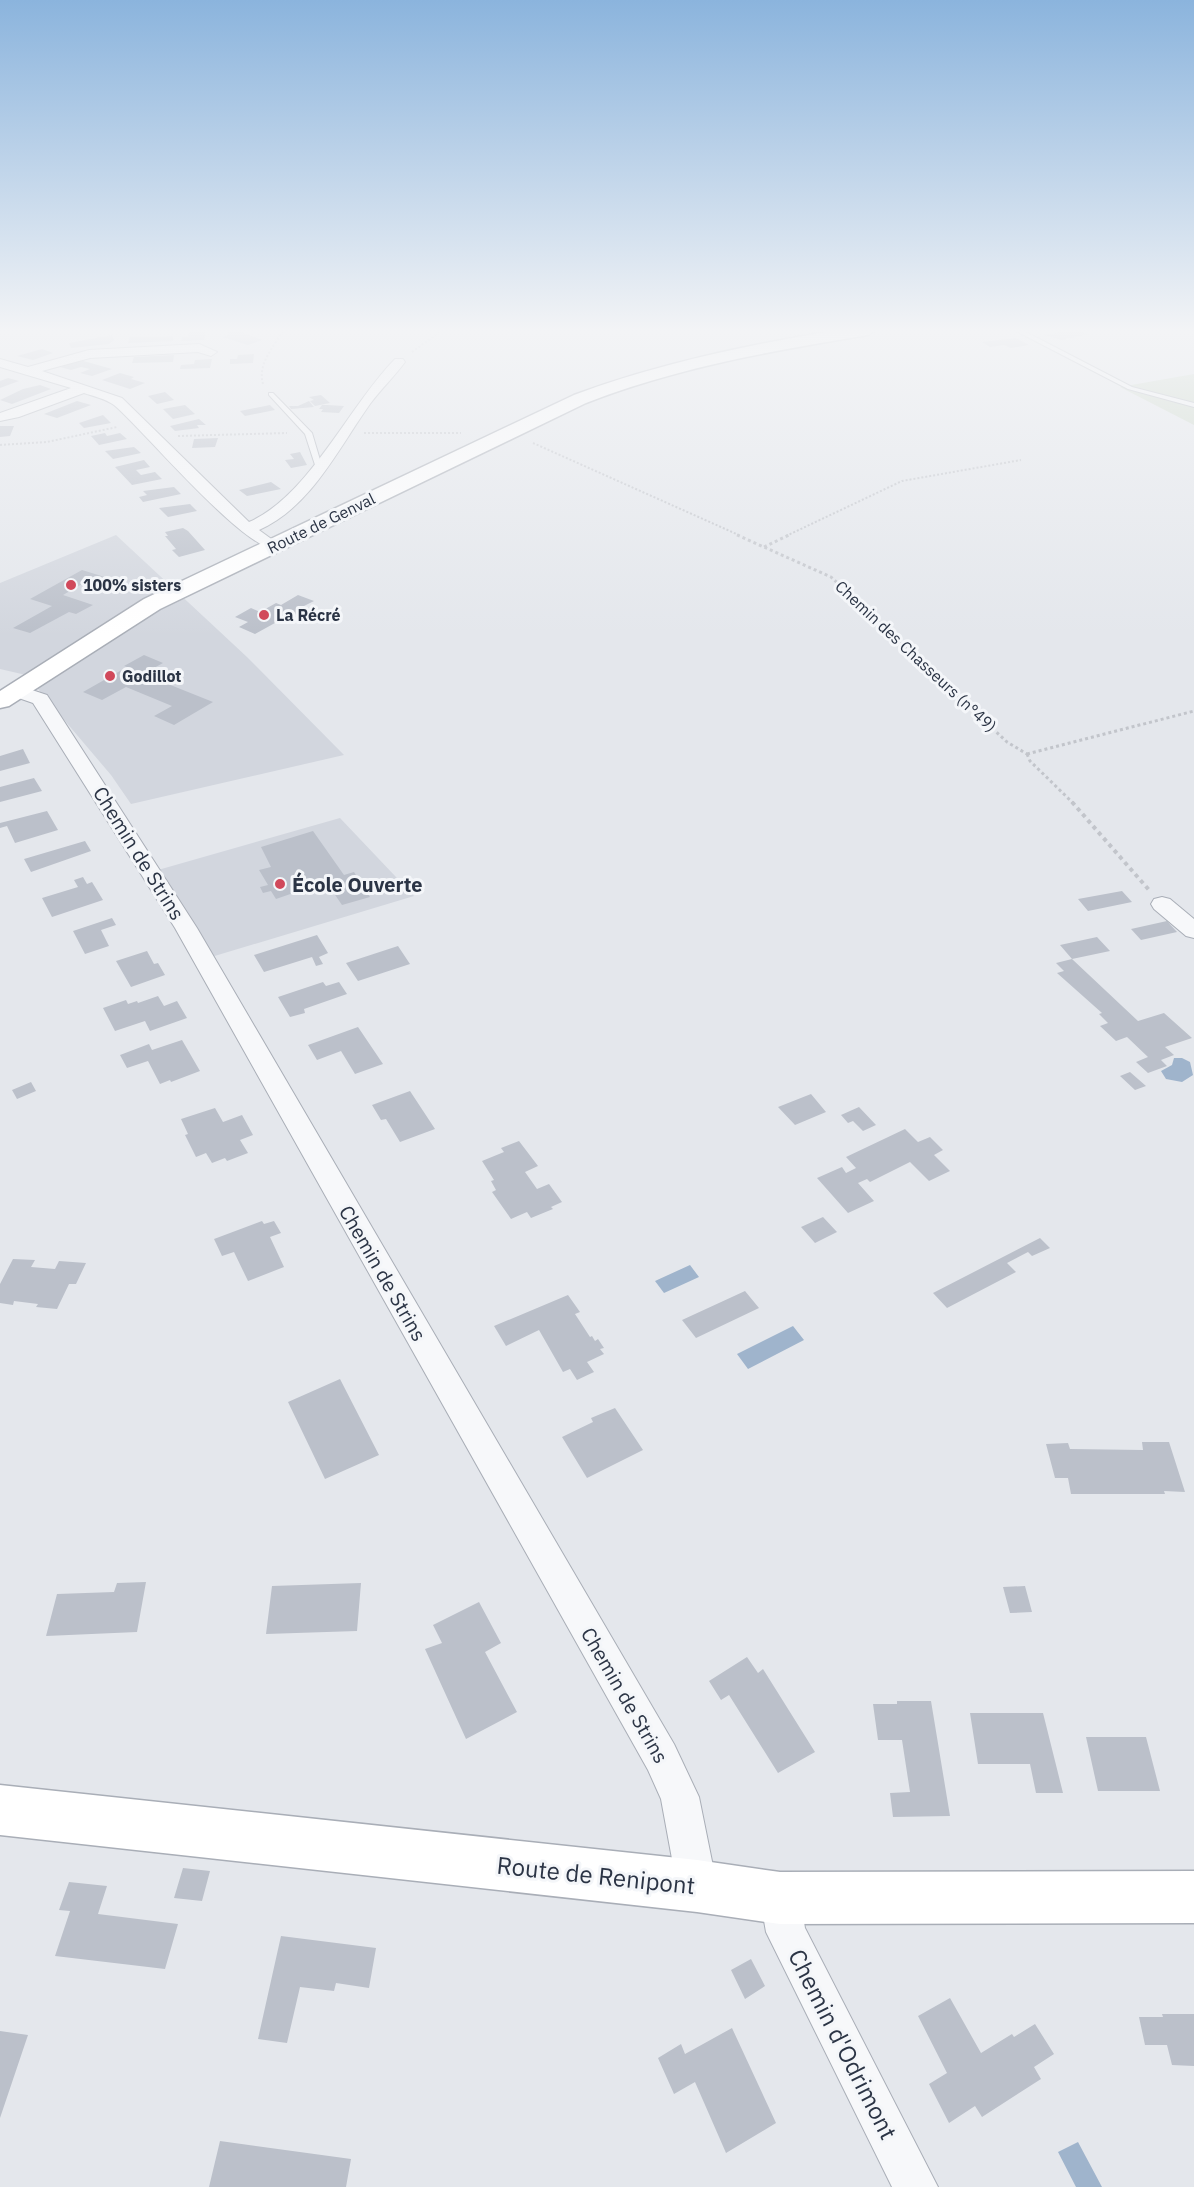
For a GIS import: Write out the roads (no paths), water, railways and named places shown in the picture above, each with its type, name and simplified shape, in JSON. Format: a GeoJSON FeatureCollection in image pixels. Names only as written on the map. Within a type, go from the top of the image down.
{"type":"FeatureCollection","features":[{"type":"Feature","properties":{"kind":"main road","name":"Route de Genval"},"geometry":{"type":"LineString","coordinates":[[9,696],[112,627],[152,604],[512,432]]}},
{"type":"Feature","properties":{"kind":"main road","name":"Route de Renipont"},"geometry":{"type":"LineString","coordinates":[[0,1810],[697,1886],[780,1898],[1194,1897]]}},
{"type":"Feature","properties":{"kind":"street"},"geometry":{"type":"LineString","coordinates":[[148,432],[247,529],[273,546]]}},
{"type":"Feature","properties":{"kind":"street"},"geometry":{"type":"LineString","coordinates":[[247,529],[266,523],[320,468],[344,432]]}},
{"type":"Feature","properties":{"kind":"street","name":"Chemin de Strins"},"geometry":{"type":"LineString","coordinates":[[9,696],[40,699],[186,928],[662,1757],[680,1797],[697,1886]]}},
{"type":"Feature","properties":{"kind":"street"},"geometry":{"type":"LineString","coordinates":[[1162,904],[1194,931]]}},
{"type":"Feature","properties":{"kind":"street","name":"Chemin d'Odrimont"},"geometry":{"type":"LineString","coordinates":[[780,1898],[786,1932],[916,2187]]}},
{"type":"Feature","properties":{"kind":"lane"},"geometry":{"type":"LineString","coordinates":[[307,432],[320,468]]}},
{"type":"Feature","properties":{"kind":"water"},"geometry":{"type":"Polygon","coordinates":[[[1174,1058],[1182,1058],[1190,1062],[1193,1075],[1182,1082],[1166,1079],[1161,1071],[1172,1065],[1174,1058]]]}},
{"type":"Feature","properties":{"kind":"water"},"geometry":{"type":"Polygon","coordinates":[[[690,1265],[699,1277],[664,1293],[655,1281],[690,1265]]]}},
{"type":"Feature","properties":{"kind":"water"},"geometry":{"type":"Polygon","coordinates":[[[793,1326],[804,1340],[748,1369],[737,1354],[793,1326]]]}},
{"type":"Feature","properties":{"kind":"water"},"geometry":{"type":"Polygon","coordinates":[[[1078,2142],[1102,2187],[1076,2187],[1058,2152],[1078,2142]]]}},
{"type":"Feature","properties":{"kind":"place","name":"100% sisters"},"geometry":{"type":"Point","coordinates":[71,585]}},
{"type":"Feature","properties":{"kind":"place","name":"La Récré"},"geometry":{"type":"Point","coordinates":[264,615]}},
{"type":"Feature","properties":{"kind":"place","name":"Godillot"},"geometry":{"type":"Point","coordinates":[110,676]}},
{"type":"Feature","properties":{"kind":"place","name":"École Ouverte"},"geometry":{"type":"Point","coordinates":[280,884]}}]}
